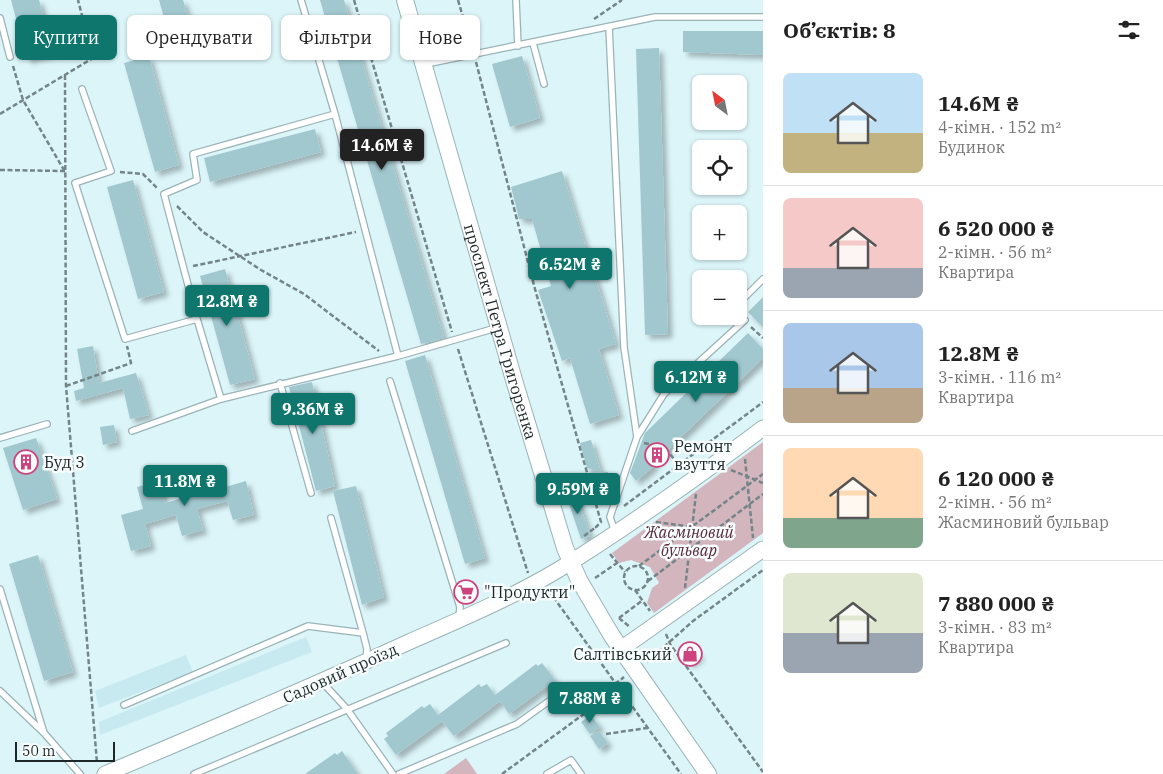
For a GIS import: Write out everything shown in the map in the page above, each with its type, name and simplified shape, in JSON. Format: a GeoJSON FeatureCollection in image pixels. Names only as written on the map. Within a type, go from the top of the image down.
{"type":"FeatureCollection","features":[{"type":"Feature","properties":{"kind":"main road","name":"проспект Петра Григоренка"},"geometry":{"type":"LineString","coordinates":[[405,0],[498,327],[516,378],[571,562],[586,593],[621,649],[708,774]]}},
{"type":"Feature","properties":{"kind":"street","name":"Садовий проїзд"},"geometry":{"type":"LineString","coordinates":[[100,771],[322,682],[459,620],[571,562],[698,476],[763,428]]}},
{"type":"Feature","properties":{"kind":"street"},"geometry":{"type":"LineString","coordinates":[[621,649],[683,608],[759,552]]}},
{"type":"Feature","properties":{"kind":"lane"},"geometry":{"type":"LineString","coordinates":[[301,0],[335,114],[398,356]]}},
{"type":"Feature","properties":{"kind":"lane"},"geometry":{"type":"LineString","coordinates":[[516,0],[518,46]]}},
{"type":"Feature","properties":{"kind":"lane"},"geometry":{"type":"LineString","coordinates":[[480,53],[655,17],[763,17]]}},
{"type":"Feature","properties":{"kind":"lane"},"geometry":{"type":"LineString","coordinates":[[0,18],[10,57]]}},
{"type":"Feature","properties":{"kind":"lane"},"geometry":{"type":"LineString","coordinates":[[609,27],[624,346],[636,439]]}},
{"type":"Feature","properties":{"kind":"lane"},"geometry":{"type":"LineString","coordinates":[[533,43],[544,84]]}},
{"type":"Feature","properties":{"kind":"lane"},"geometry":{"type":"LineString","coordinates":[[424,65],[446,60]]}},
{"type":"Feature","properties":{"kind":"lane"},"geometry":{"type":"LineString","coordinates":[[82,88],[111,171],[75,183],[125,339],[197,319]]}},
{"type":"Feature","properties":{"kind":"lane"},"geometry":{"type":"LineString","coordinates":[[221,400],[183,269],[164,194],[197,180],[193,154],[335,114]]}},
{"type":"Feature","properties":{"kind":"lane"},"geometry":{"type":"LineString","coordinates":[[747,295],[763,279]]}},
{"type":"Feature","properties":{"kind":"lane"},"geometry":{"type":"LineString","coordinates":[[615,532],[610,516],[636,439],[664,394],[739,325]]}},
{"type":"Feature","properties":{"kind":"lane"},"geometry":{"type":"LineString","coordinates":[[132,432],[221,400],[398,356],[498,327]]}},
{"type":"Feature","properties":{"kind":"lane"},"geometry":{"type":"LineString","coordinates":[[390,381],[460,607],[459,620]]}},
{"type":"Feature","properties":{"kind":"lane"},"geometry":{"type":"LineString","coordinates":[[280,384],[312,493]]}},
{"type":"Feature","properties":{"kind":"lane"},"geometry":{"type":"LineString","coordinates":[[0,438],[47,424]]}},
{"type":"Feature","properties":{"kind":"lane"},"geometry":{"type":"LineString","coordinates":[[331,518],[368,648],[366,662]]}},
{"type":"Feature","properties":{"kind":"lane"},"geometry":{"type":"LineString","coordinates":[[0,589],[44,733]]}},
{"type":"Feature","properties":{"kind":"lane"},"geometry":{"type":"LineString","coordinates":[[124,705],[308,626],[363,633]]}},
{"type":"Feature","properties":{"kind":"lane"},"geometry":{"type":"LineString","coordinates":[[194,774],[506,643]]}},
{"type":"Feature","properties":{"kind":"lane"},"geometry":{"type":"LineString","coordinates":[[322,682],[347,709],[393,774]]}},
{"type":"Feature","properties":{"kind":"lane"},"geometry":{"type":"LineString","coordinates":[[0,691],[44,733],[80,774]]}},
{"type":"Feature","properties":{"kind":"lane"},"geometry":{"type":"LineString","coordinates":[[400,774],[516,724],[564,691]]}},
{"type":"Feature","properties":{"kind":"lane"},"geometry":{"type":"LineString","coordinates":[[547,774],[571,760],[581,774]]}},
{"type":"Feature","properties":{"kind":"path"},"geometry":{"type":"LineString","coordinates":[[0,114],[93,58],[79,0]]}},
{"type":"Feature","properties":{"kind":"path"},"geometry":{"type":"LineString","coordinates":[[354,0],[455,340],[529,576]]}},
{"type":"Feature","properties":{"kind":"path"},"geometry":{"type":"LineString","coordinates":[[458,0],[462,15]]}},
{"type":"Feature","properties":{"kind":"path"},"geometry":{"type":"LineString","coordinates":[[593,20],[622,0]]}},
{"type":"Feature","properties":{"kind":"path"},"geometry":{"type":"LineString","coordinates":[[10,57],[23,100],[65,172],[75,183]]}},
{"type":"Feature","properties":{"kind":"path"},"geometry":{"type":"LineString","coordinates":[[475,60],[535,289],[601,522]]}},
{"type":"Feature","properties":{"kind":"path"},"geometry":{"type":"LineString","coordinates":[[65,75],[66,386],[100,771]]}},
{"type":"Feature","properties":{"kind":"path"},"geometry":{"type":"LineString","coordinates":[[0,170],[65,172]]}},
{"type":"Feature","properties":{"kind":"path"},"geometry":{"type":"LineString","coordinates":[[111,171],[143,174],[203,232],[304,294],[389,358]]}},
{"type":"Feature","properties":{"kind":"path"},"geometry":{"type":"LineString","coordinates":[[183,269],[238,255],[365,230]]}},
{"type":"Feature","properties":{"kind":"path"},"geometry":{"type":"LineString","coordinates":[[747,323],[763,338]]}},
{"type":"Feature","properties":{"kind":"path"},"geometry":{"type":"LineString","coordinates":[[66,386],[131,363],[125,339]]}},
{"type":"Feature","properties":{"kind":"path"},"geometry":{"type":"LineString","coordinates":[[583,537],[763,402]]}},
{"type":"Feature","properties":{"kind":"path"},"geometry":{"type":"LineString","coordinates":[[636,439],[664,447],[678,465]]}},
{"type":"Feature","properties":{"kind":"path"},"geometry":{"type":"LineString","coordinates":[[744,443],[750,504],[759,552],[757,575]]}},
{"type":"Feature","properties":{"kind":"path"},"geometry":{"type":"LineString","coordinates":[[715,464],[763,483]]}},
{"type":"Feature","properties":{"kind":"path"},"geometry":{"type":"LineString","coordinates":[[625,572],[631,567],[639,566],[763,474]]}},
{"type":"Feature","properties":{"kind":"path"},"geometry":{"type":"LineString","coordinates":[[692,621],[683,608],[698,476]]}},
{"type":"Feature","properties":{"kind":"path"},"geometry":{"type":"LineString","coordinates":[[635,590],[643,588],[648,581],[690,548],[763,494]]}},
{"type":"Feature","properties":{"kind":"path"},"geometry":{"type":"LineString","coordinates":[[596,527],[599,536]]}},
{"type":"Feature","properties":{"kind":"path"},"geometry":{"type":"LineString","coordinates":[[606,548],[625,572],[625,584],[635,590],[652,614]]}},
{"type":"Feature","properties":{"kind":"path"},"geometry":{"type":"LineString","coordinates":[[594,578],[617,563]]}},
{"type":"Feature","properties":{"kind":"path"},"geometry":{"type":"LineString","coordinates":[[639,566],[646,570],[648,581]]}},
{"type":"Feature","properties":{"kind":"path"},"geometry":{"type":"LineString","coordinates":[[645,663],[670,644],[692,621],[763,570]]}},
{"type":"Feature","properties":{"kind":"path"},"geometry":{"type":"LineString","coordinates":[[590,572],[599,586]]}},
{"type":"Feature","properties":{"kind":"path"},"geometry":{"type":"LineString","coordinates":[[543,584],[681,774]]}},
{"type":"Feature","properties":{"kind":"path"},"geometry":{"type":"LineString","coordinates":[[619,618],[643,600]]}},
{"type":"Feature","properties":{"kind":"path"},"geometry":{"type":"LineString","coordinates":[[614,610],[619,618],[631,627],[638,623]]}},
{"type":"Feature","properties":{"kind":"path"},"geometry":{"type":"LineString","coordinates":[[663,626],[670,644],[763,772]]}},
{"type":"Feature","properties":{"kind":"path"},"geometry":{"type":"LineString","coordinates":[[615,684],[628,675]]}},
{"type":"Feature","properties":{"kind":"path"},"geometry":{"type":"LineString","coordinates":[[502,774],[618,689]]}},
{"type":"Feature","properties":{"kind":"path"},"geometry":{"type":"LineString","coordinates":[[606,734],[647,728]]}},
{"type":"Feature","properties":{"kind":"shaded area"},"geometry":{"type":"Polygon","coordinates":[[[306,637],[312,652],[100,735],[99,722],[306,637]]]}},
{"type":"Feature","properties":{"kind":"shaded area"},"geometry":{"type":"Polygon","coordinates":[[[186,655],[193,672],[99,708],[95,691],[186,655]]]}},
{"type":"Feature","properties":{"kind":"green space","name":"Жасміновий бульвар"},"geometry":{"type":"Polygon","coordinates":[[[763,442],[763,533],[654,613],[647,603],[652,588],[659,583],[650,567],[631,560],[619,563],[612,553],[763,442]]]}},
{"type":"Feature","properties":{"kind":"green space"},"geometry":{"type":"Polygon","coordinates":[[[466,758],[477,774],[444,774],[466,758]]]}},
{"type":"Feature","properties":{"kind":"building"},"geometry":{"type":"Polygon","coordinates":[[[11,0],[39,0],[43,15],[15,15],[11,0]]]}},
{"type":"Feature","properties":{"kind":"building"},"geometry":{"type":"Polygon","coordinates":[[[159,0],[183,0],[188,15],[163,15],[159,0]]]}},
{"type":"Feature","properties":{"kind":"building"},"geometry":{"type":"Polygon","coordinates":[[[320,0],[344,0],[348,15],[324,15],[320,0]]]}},
{"type":"Feature","properties":{"kind":"building"},"geometry":{"type":"Polygon","coordinates":[[[683,31],[763,31],[763,55],[683,52],[683,31]]]}},
{"type":"Feature","properties":{"kind":"building"},"geometry":{"type":"Polygon","coordinates":[[[659,48],[668,334],[645,335],[636,49],[659,48]]]}},
{"type":"Feature","properties":{"kind":"building"},"geometry":{"type":"Polygon","coordinates":[[[522,56],[540,118],[510,127],[492,64],[522,56]]]}},
{"type":"Feature","properties":{"kind":"building"},"geometry":{"type":"Polygon","coordinates":[[[135,60],[150,60],[179,165],[155,172],[124,63],[135,60]]]}},
{"type":"Feature","properties":{"kind":"building"},"geometry":{"type":"Polygon","coordinates":[[[338,60],[362,60],[444,338],[421,344],[338,60]]]}},
{"type":"Feature","properties":{"kind":"building"},"geometry":{"type":"Polygon","coordinates":[[[315,129],[321,152],[210,182],[204,158],[315,129]]]}},
{"type":"Feature","properties":{"kind":"building"},"geometry":{"type":"Polygon","coordinates":[[[562,171],[616,344],[599,349],[619,415],[590,424],[570,358],[562,361],[538,290],[551,286],[532,219],[519,219],[511,187],[562,171]]]}},
{"type":"Feature","properties":{"kind":"building"},"geometry":{"type":"Polygon","coordinates":[[[133,180],[164,292],[138,299],[107,187],[133,180]]]}},
{"type":"Feature","properties":{"kind":"building"},"geometry":{"type":"Polygon","coordinates":[[[225,269],[255,379],[230,385],[200,276],[225,269]]]}},
{"type":"Feature","properties":{"kind":"building"},"geometry":{"type":"Polygon","coordinates":[[[763,297],[763,327],[748,312],[763,297]]]}},
{"type":"Feature","properties":{"kind":"building"},"geometry":{"type":"Polygon","coordinates":[[[748,333],[763,349],[763,358],[652,465],[653,467],[636,481],[630,473],[645,433],[748,333]]]}},
{"type":"Feature","properties":{"kind":"building"},"geometry":{"type":"Polygon","coordinates":[[[93,346],[99,383],[136,373],[149,415],[130,419],[123,388],[76,401],[74,391],[84,388],[77,349],[93,346]]]}},
{"type":"Feature","properties":{"kind":"building"},"geometry":{"type":"Polygon","coordinates":[[[425,355],[485,558],[465,564],[405,361],[425,355]]]}},
{"type":"Feature","properties":{"kind":"building"},"geometry":{"type":"Polygon","coordinates":[[[312,382],[335,486],[316,491],[289,387],[312,382]]]}},
{"type":"Feature","properties":{"kind":"building"},"geometry":{"type":"Polygon","coordinates":[[[114,425],[117,442],[103,445],[100,427],[114,425]]]}},
{"type":"Feature","properties":{"kind":"building","name":"Буд 3"},"geometry":{"type":"Polygon","coordinates":[[[36,438],[57,499],[23,510],[3,448],[36,438]]]}},
{"type":"Feature","properties":{"kind":"building"},"geometry":{"type":"Polygon","coordinates":[[[591,440],[601,472],[587,468],[580,443],[591,440]]]}},
{"type":"Feature","properties":{"kind":"building"},"geometry":{"type":"Polygon","coordinates":[[[216,466],[222,488],[246,481],[254,515],[233,520],[227,501],[197,509],[203,530],[182,536],[176,515],[145,524],[151,546],[131,551],[121,515],[143,509],[137,487],[159,481],[165,503],[201,493],[195,472],[216,466]]]}},
{"type":"Feature","properties":{"kind":"building"},"geometry":{"type":"Polygon","coordinates":[[[608,472],[609,487],[596,488],[595,473],[608,472]]]}},
{"type":"Feature","properties":{"kind":"building"},"geometry":{"type":"Polygon","coordinates":[[[356,486],[384,597],[362,605],[333,491],[356,486]]]}},
{"type":"Feature","properties":{"kind":"building"},"geometry":{"type":"Polygon","coordinates":[[[576,492],[590,536],[581,539],[566,495],[576,492]]]}},
{"type":"Feature","properties":{"kind":"building"},"geometry":{"type":"Polygon","coordinates":[[[38,555],[73,672],[44,681],[9,564],[38,555]]]}},
{"type":"Feature","properties":{"kind":"building","name":"Салтівський"},"geometry":{"type":"Polygon","coordinates":[[[690,644],[700,656],[689,664],[679,652],[690,644]]]}},
{"type":"Feature","properties":{"kind":"building"},"geometry":{"type":"Polygon","coordinates":[[[542,663],[555,680],[509,714],[500,701],[454,736],[442,721],[396,755],[384,739],[388,736],[386,733],[422,706],[424,708],[430,704],[438,715],[479,684],[481,687],[487,684],[495,695],[536,664],[538,666],[542,663]]]}},
{"type":"Feature","properties":{"kind":"building"},"geometry":{"type":"Polygon","coordinates":[[[591,715],[600,727],[590,734],[581,722],[591,715]]]}},
{"type":"Feature","properties":{"kind":"building"},"geometry":{"type":"Polygon","coordinates":[[[599,731],[608,743],[599,749],[590,736],[599,731]]]}},
{"type":"Feature","properties":{"kind":"building"},"geometry":{"type":"Polygon","coordinates":[[[342,751],[358,774],[305,774],[335,753],[337,755],[342,751]]]}},
{"type":"Feature","properties":{"kind":"place","name":"Ремонт взуття"},"geometry":{"type":"Point","coordinates":[657,455]}},
{"type":"Feature","properties":{"kind":"place","name":"Буд 3"},"geometry":{"type":"Point","coordinates":[26,462]}},
{"type":"Feature","properties":{"kind":"place","name":"\"Продукти\""},"geometry":{"type":"Point","coordinates":[466,592]}},
{"type":"Feature","properties":{"kind":"place","name":"Салтівський"},"geometry":{"type":"Point","coordinates":[690,654]}}]}
